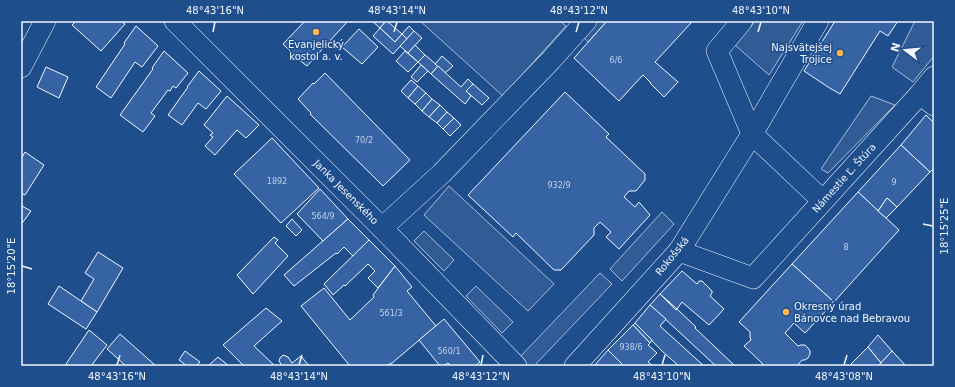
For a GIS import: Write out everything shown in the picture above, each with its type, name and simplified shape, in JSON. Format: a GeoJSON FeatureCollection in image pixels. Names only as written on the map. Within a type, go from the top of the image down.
{"type":"FeatureCollection","features":[{"type":"Feature","properties":{"kind":"street"},"geometry":{"type":"LineString","coordinates":[[21,67],[45,21]]}},
{"type":"Feature","properties":{"kind":"street","name":"Janka Jesenského"},"geometry":{"type":"LineString","coordinates":[[174,21],[382,228],[516,366]]}},
{"type":"Feature","properties":{"kind":"street"},"geometry":{"type":"LineString","coordinates":[[382,228],[442,173],[551,60],[586,21]]}},
{"type":"Feature","properties":{"kind":"street"},"geometry":{"type":"LineString","coordinates":[[742,21],[717,51],[752,134],[823,201]]}},
{"type":"Feature","properties":{"kind":"street"},"geometry":{"type":"LineString","coordinates":[[752,134],[818,21]]}},
{"type":"Feature","properties":{"kind":"street","name":"Námestie Ľ. Štúra"},"geometry":{"type":"LineString","coordinates":[[679,251],[753,278],[823,201],[927,100],[934,77]]}},
{"type":"Feature","properties":{"kind":"street","name":"Rokošská"},"geometry":{"type":"LineString","coordinates":[[576,366],[679,251],[752,134]]}},
{"type":"Feature","properties":{"kind":"shaded area"},"geometry":{"type":"Polygon","coordinates":[[[420,21],[560,21],[566,26],[503,96],[420,21]]]}},
{"type":"Feature","properties":{"kind":"shaded area"},"geometry":{"type":"Polygon","coordinates":[[[586,21],[607,21],[588,42],[577,31],[586,21]]]}},
{"type":"Feature","properties":{"kind":"shaded area"},"geometry":{"type":"Polygon","coordinates":[[[755,21],[803,21],[769,75],[735,45],[755,21]]]}},
{"type":"Feature","properties":{"kind":"shaded area"},"geometry":{"type":"Polygon","coordinates":[[[915,21],[934,21],[934,56],[913,82],[892,67],[915,21]]]}},
{"type":"Feature","properties":{"kind":"shaded area"},"geometry":{"type":"Polygon","coordinates":[[[871,96],[895,105],[828,173],[821,169],[871,96]]]}},
{"type":"Feature","properties":{"kind":"shaded area"},"geometry":{"type":"Polygon","coordinates":[[[449,186],[554,284],[528,311],[424,215],[449,186]]]}},
{"type":"Feature","properties":{"kind":"shaded area"},"geometry":{"type":"Polygon","coordinates":[[[662,212],[674,224],[622,281],[610,269],[662,212]]]}},
{"type":"Feature","properties":{"kind":"shaded area"},"geometry":{"type":"Polygon","coordinates":[[[424,231],[454,260],[444,271],[414,241],[424,231]]]}},
{"type":"Feature","properties":{"kind":"shaded area"},"geometry":{"type":"Polygon","coordinates":[[[600,273],[612,284],[534,366],[524,366],[517,360],[600,273]]]}},
{"type":"Feature","properties":{"kind":"shaded area"},"geometry":{"type":"Polygon","coordinates":[[[476,286],[513,322],[502,333],[466,296],[476,286]]]}},
{"type":"Feature","properties":{"kind":"building"},"geometry":{"type":"Polygon","coordinates":[[[76,21],[121,21],[125,24],[101,51],[72,25],[76,21]]]}},
{"type":"Feature","properties":{"kind":"building","name":"Evanjelický kostol a. v."},"geometry":{"type":"Polygon","coordinates":[[[305,21],[348,21],[307,66],[283,44],[305,21]]]}},
{"type":"Feature","properties":{"kind":"building"},"geometry":{"type":"Polygon","coordinates":[[[372,21],[386,21],[380,28],[372,21]]]}},
{"type":"Feature","properties":{"kind":"building"},"geometry":{"type":"Polygon","coordinates":[[[386,21],[402,34],[395,42],[380,28],[386,21]]]}},
{"type":"Feature","properties":{"kind":"building"},"geometry":{"type":"Polygon","coordinates":[[[607,21],[690,21],[691,23],[655,62],[678,82],[664,97],[643,75],[619,101],[574,58],[607,21]]]}},
{"type":"Feature","properties":{"kind":"building","name":"Najsvätejšej Trojice"},"geometry":{"type":"Polygon","coordinates":[[[835,21],[898,21],[888,36],[880,31],[840,94],[804,71],[835,21]]]}},
{"type":"Feature","properties":{"kind":"building"},"geometry":{"type":"Polygon","coordinates":[[[136,26],[158,46],[142,67],[135,62],[111,98],[96,87],[136,26]]]}},
{"type":"Feature","properties":{"kind":"building"},"geometry":{"type":"Polygon","coordinates":[[[409,26],[414,31],[407,39],[402,34],[409,26]]]}},
{"type":"Feature","properties":{"kind":"building"},"geometry":{"type":"Polygon","coordinates":[[[380,28],[395,42],[402,34],[407,39],[393,54],[373,36],[380,28]]]}},
{"type":"Feature","properties":{"kind":"building"},"geometry":{"type":"Polygon","coordinates":[[[359,29],[378,47],[362,64],[342,47],[359,29]]]}},
{"type":"Feature","properties":{"kind":"building"},"geometry":{"type":"Polygon","coordinates":[[[414,31],[422,38],[408,53],[400,46],[414,31]]]}},
{"type":"Feature","properties":{"kind":"building"},"geometry":{"type":"Polygon","coordinates":[[[415,45],[425,55],[418,62],[408,53],[415,45]]]}},
{"type":"Feature","properties":{"kind":"building"},"geometry":{"type":"Polygon","coordinates":[[[164,51],[188,73],[176,88],[173,86],[170,91],[168,90],[151,113],[155,116],[143,132],[120,115],[164,51]]]}},
{"type":"Feature","properties":{"kind":"building"},"geometry":{"type":"Polygon","coordinates":[[[405,51],[418,62],[408,72],[396,61],[405,51]]]}},
{"type":"Feature","properties":{"kind":"building"},"geometry":{"type":"Polygon","coordinates":[[[425,55],[438,66],[431,74],[418,62],[425,55]]]}},
{"type":"Feature","properties":{"kind":"building"},"geometry":{"type":"Polygon","coordinates":[[[442,56],[453,66],[445,73],[435,64],[442,56]]]}},
{"type":"Feature","properties":{"kind":"building"},"geometry":{"type":"Polygon","coordinates":[[[421,65],[428,71],[417,82],[411,77],[421,65]]]}},
{"type":"Feature","properties":{"kind":"building"},"geometry":{"type":"Polygon","coordinates":[[[438,66],[461,87],[468,79],[473,84],[466,91],[471,96],[465,104],[431,74],[438,66]]]}},
{"type":"Feature","properties":{"kind":"building"},"geometry":{"type":"Polygon","coordinates":[[[46,67],[68,77],[59,98],[37,87],[46,67]]]}},
{"type":"Feature","properties":{"kind":"building"},"geometry":{"type":"Polygon","coordinates":[[[199,71],[221,91],[206,109],[198,103],[182,125],[168,115],[199,71]]]}},
{"type":"Feature","properties":{"kind":"building"},"geometry":{"type":"Polygon","coordinates":[[[325,73],[410,160],[383,186],[310,114],[311,113],[298,99],[325,73]]]}},
{"type":"Feature","properties":{"kind":"building"},"geometry":{"type":"Polygon","coordinates":[[[411,80],[418,86],[408,98],[401,91],[411,80]]]}},
{"type":"Feature","properties":{"kind":"building"},"geometry":{"type":"Polygon","coordinates":[[[473,84],[489,98],[482,105],[466,91],[473,84]]]}},
{"type":"Feature","properties":{"kind":"building"},"geometry":{"type":"Polygon","coordinates":[[[418,86],[426,93],[415,104],[408,98],[418,86]]]}},
{"type":"Feature","properties":{"kind":"building"},"geometry":{"type":"Polygon","coordinates":[[[565,92],[609,134],[606,137],[645,174],[645,180],[636,191],[629,191],[624,197],[635,207],[639,202],[650,215],[619,249],[606,237],[611,232],[600,222],[594,228],[594,235],[561,270],[554,270],[516,233],[513,237],[468,195],[565,92]]]}},
{"type":"Feature","properties":{"kind":"building"},"geometry":{"type":"Polygon","coordinates":[[[426,93],[432,99],[422,111],[415,104],[426,93]]]}},
{"type":"Feature","properties":{"kind":"building"},"geometry":{"type":"Polygon","coordinates":[[[227,96],[259,125],[246,138],[237,130],[215,155],[205,146],[213,137],[210,135],[213,133],[204,125],[227,96]]]}},
{"type":"Feature","properties":{"kind":"building"},"geometry":{"type":"Polygon","coordinates":[[[432,99],[440,105],[429,117],[422,111],[432,99]]]}},
{"type":"Feature","properties":{"kind":"building"},"geometry":{"type":"Polygon","coordinates":[[[440,105],[447,112],[437,123],[429,117],[440,105]]]}},
{"type":"Feature","properties":{"kind":"building"},"geometry":{"type":"Polygon","coordinates":[[[447,112],[454,118],[443,129],[437,123],[447,112]]]}},
{"type":"Feature","properties":{"kind":"building"},"geometry":{"type":"Polygon","coordinates":[[[926,115],[934,123],[934,168],[930,172],[901,145],[926,115]]]}},
{"type":"Feature","properties":{"kind":"building"},"geometry":{"type":"Polygon","coordinates":[[[454,118],[461,125],[450,136],[443,129],[454,118]]]}},
{"type":"Feature","properties":{"kind":"building"},"geometry":{"type":"Polygon","coordinates":[[[272,138],[319,188],[281,223],[234,174],[272,138]]]}},
{"type":"Feature","properties":{"kind":"building"},"geometry":{"type":"Polygon","coordinates":[[[901,145],[930,172],[897,207],[887,198],[878,211],[858,192],[901,145]]]}},
{"type":"Feature","properties":{"kind":"building"},"geometry":{"type":"Polygon","coordinates":[[[25,152],[44,165],[25,195],[21,193],[21,159],[25,152]]]}},
{"type":"Feature","properties":{"kind":"building"},"geometry":{"type":"Polygon","coordinates":[[[320,189],[348,219],[323,241],[297,214],[320,189]]]}},
{"type":"Feature","properties":{"kind":"building"},"geometry":{"type":"Polygon","coordinates":[[[858,192],[899,230],[834,302],[792,264],[858,192]]]}},
{"type":"Feature","properties":{"kind":"building"},"geometry":{"type":"Polygon","coordinates":[[[887,198],[897,207],[886,218],[878,211],[887,198]]]}},
{"type":"Feature","properties":{"kind":"building"},"geometry":{"type":"Polygon","coordinates":[[[22,206],[31,211],[23,222],[21,221],[22,206]]]}},
{"type":"Feature","properties":{"kind":"building"},"geometry":{"type":"Polygon","coordinates":[[[292,219],[302,230],[296,236],[286,226],[292,219]]]}},
{"type":"Feature","properties":{"kind":"building"},"geometry":{"type":"Polygon","coordinates":[[[348,219],[369,240],[353,256],[344,247],[337,254],[336,253],[294,286],[284,275],[348,219]]]}},
{"type":"Feature","properties":{"kind":"building"},"geometry":{"type":"Polygon","coordinates":[[[274,237],[278,240],[275,243],[288,256],[253,294],[237,275],[274,237]]]}},
{"type":"Feature","properties":{"kind":"building"},"geometry":{"type":"Polygon","coordinates":[[[369,240],[395,266],[378,288],[368,278],[375,271],[368,264],[345,286],[344,285],[333,295],[324,284],[369,240]]]}},
{"type":"Feature","properties":{"kind":"building"},"geometry":{"type":"Polygon","coordinates":[[[98,252],[123,268],[97,312],[81,301],[94,279],[85,273],[98,252]]]}},
{"type":"Feature","properties":{"kind":"building","name":"Okresný úrad Bánovce nad Bebravou"},"geometry":{"type":"Polygon","coordinates":[[[792,264],[834,302],[805,333],[794,323],[785,333],[798,346],[805,345],[808,348],[810,354],[808,358],[802,360],[797,366],[763,366],[762,363],[744,346],[751,340],[750,332],[739,322],[792,264]]]}},
{"type":"Feature","properties":{"kind":"building"},"geometry":{"type":"Polygon","coordinates":[[[395,266],[412,287],[407,291],[436,326],[392,363],[385,366],[350,366],[301,306],[324,288],[350,320],[374,297],[373,295],[395,266]]]}},
{"type":"Feature","properties":{"kind":"building"},"geometry":{"type":"Polygon","coordinates":[[[682,271],[697,284],[699,281],[702,281],[712,291],[710,296],[724,309],[709,325],[682,302],[677,309],[660,294],[682,271]]]}},
{"type":"Feature","properties":{"kind":"building"},"geometry":{"type":"Polygon","coordinates":[[[59,286],[97,312],[86,329],[48,304],[59,286]]]}},
{"type":"Feature","properties":{"kind":"building"},"geometry":{"type":"Polygon","coordinates":[[[660,294],[735,366],[716,366],[650,305],[660,294]]]}},
{"type":"Feature","properties":{"kind":"building"},"geometry":{"type":"Polygon","coordinates":[[[650,305],[666,319],[660,326],[704,366],[679,366],[635,323],[650,305]]]}},
{"type":"Feature","properties":{"kind":"building"},"geometry":{"type":"Polygon","coordinates":[[[266,308],[282,321],[254,346],[275,366],[244,366],[223,345],[266,308]]]}},
{"type":"Feature","properties":{"kind":"building"},"geometry":{"type":"Polygon","coordinates":[[[444,319],[480,362],[475,366],[451,366],[448,363],[440,366],[419,340],[444,319]]]}},
{"type":"Feature","properties":{"kind":"building"},"geometry":{"type":"Polygon","coordinates":[[[635,323],[652,340],[650,343],[633,325],[635,323]]]}},
{"type":"Feature","properties":{"kind":"building"},"geometry":{"type":"Polygon","coordinates":[[[633,325],[650,343],[648,345],[657,353],[648,362],[653,366],[624,366],[608,350],[633,325]]]}},
{"type":"Feature","properties":{"kind":"building"},"geometry":{"type":"Polygon","coordinates":[[[89,330],[107,345],[91,366],[69,366],[66,364],[89,330]]]}},
{"type":"Feature","properties":{"kind":"building"},"geometry":{"type":"Polygon","coordinates":[[[120,334],[156,366],[126,366],[107,349],[120,334]]]}},
{"type":"Feature","properties":{"kind":"building"},"geometry":{"type":"Polygon","coordinates":[[[878,335],[892,351],[881,363],[868,347],[878,335]]]}},
{"type":"Feature","properties":{"kind":"building"},"geometry":{"type":"Polygon","coordinates":[[[868,347],[881,363],[878,366],[852,366],[851,364],[868,347]]]}},
{"type":"Feature","properties":{"kind":"building"},"geometry":{"type":"Polygon","coordinates":[[[608,350],[624,366],[594,366],[608,350]]]}},
{"type":"Feature","properties":{"kind":"building"},"geometry":{"type":"Polygon","coordinates":[[[185,351],[200,362],[196,366],[187,366],[179,360],[185,351]]]}},
{"type":"Feature","properties":{"kind":"building"},"geometry":{"type":"Polygon","coordinates":[[[892,351],[906,366],[878,366],[892,351]]]}},
{"type":"Feature","properties":{"kind":"building"},"geometry":{"type":"Polygon","coordinates":[[[283,355],[288,357],[292,363],[301,356],[309,366],[282,366],[279,361],[283,355]]]}},
{"type":"Feature","properties":{"kind":"building"},"geometry":{"type":"Polygon","coordinates":[[[218,357],[229,366],[208,366],[218,357]]]}},
{"type":"Feature","properties":{"kind":"place","name":"Evanjelický kostol a. v."},"geometry":{"type":"Point","coordinates":[316,32]}},
{"type":"Feature","properties":{"kind":"place","name":"Najsvätejšej Trojice"},"geometry":{"type":"Point","coordinates":[840,53]}},
{"type":"Feature","properties":{"kind":"place","name":"Okresný úrad Bánovce nad Bebravou"},"geometry":{"type":"Point","coordinates":[786,312]}}]}
